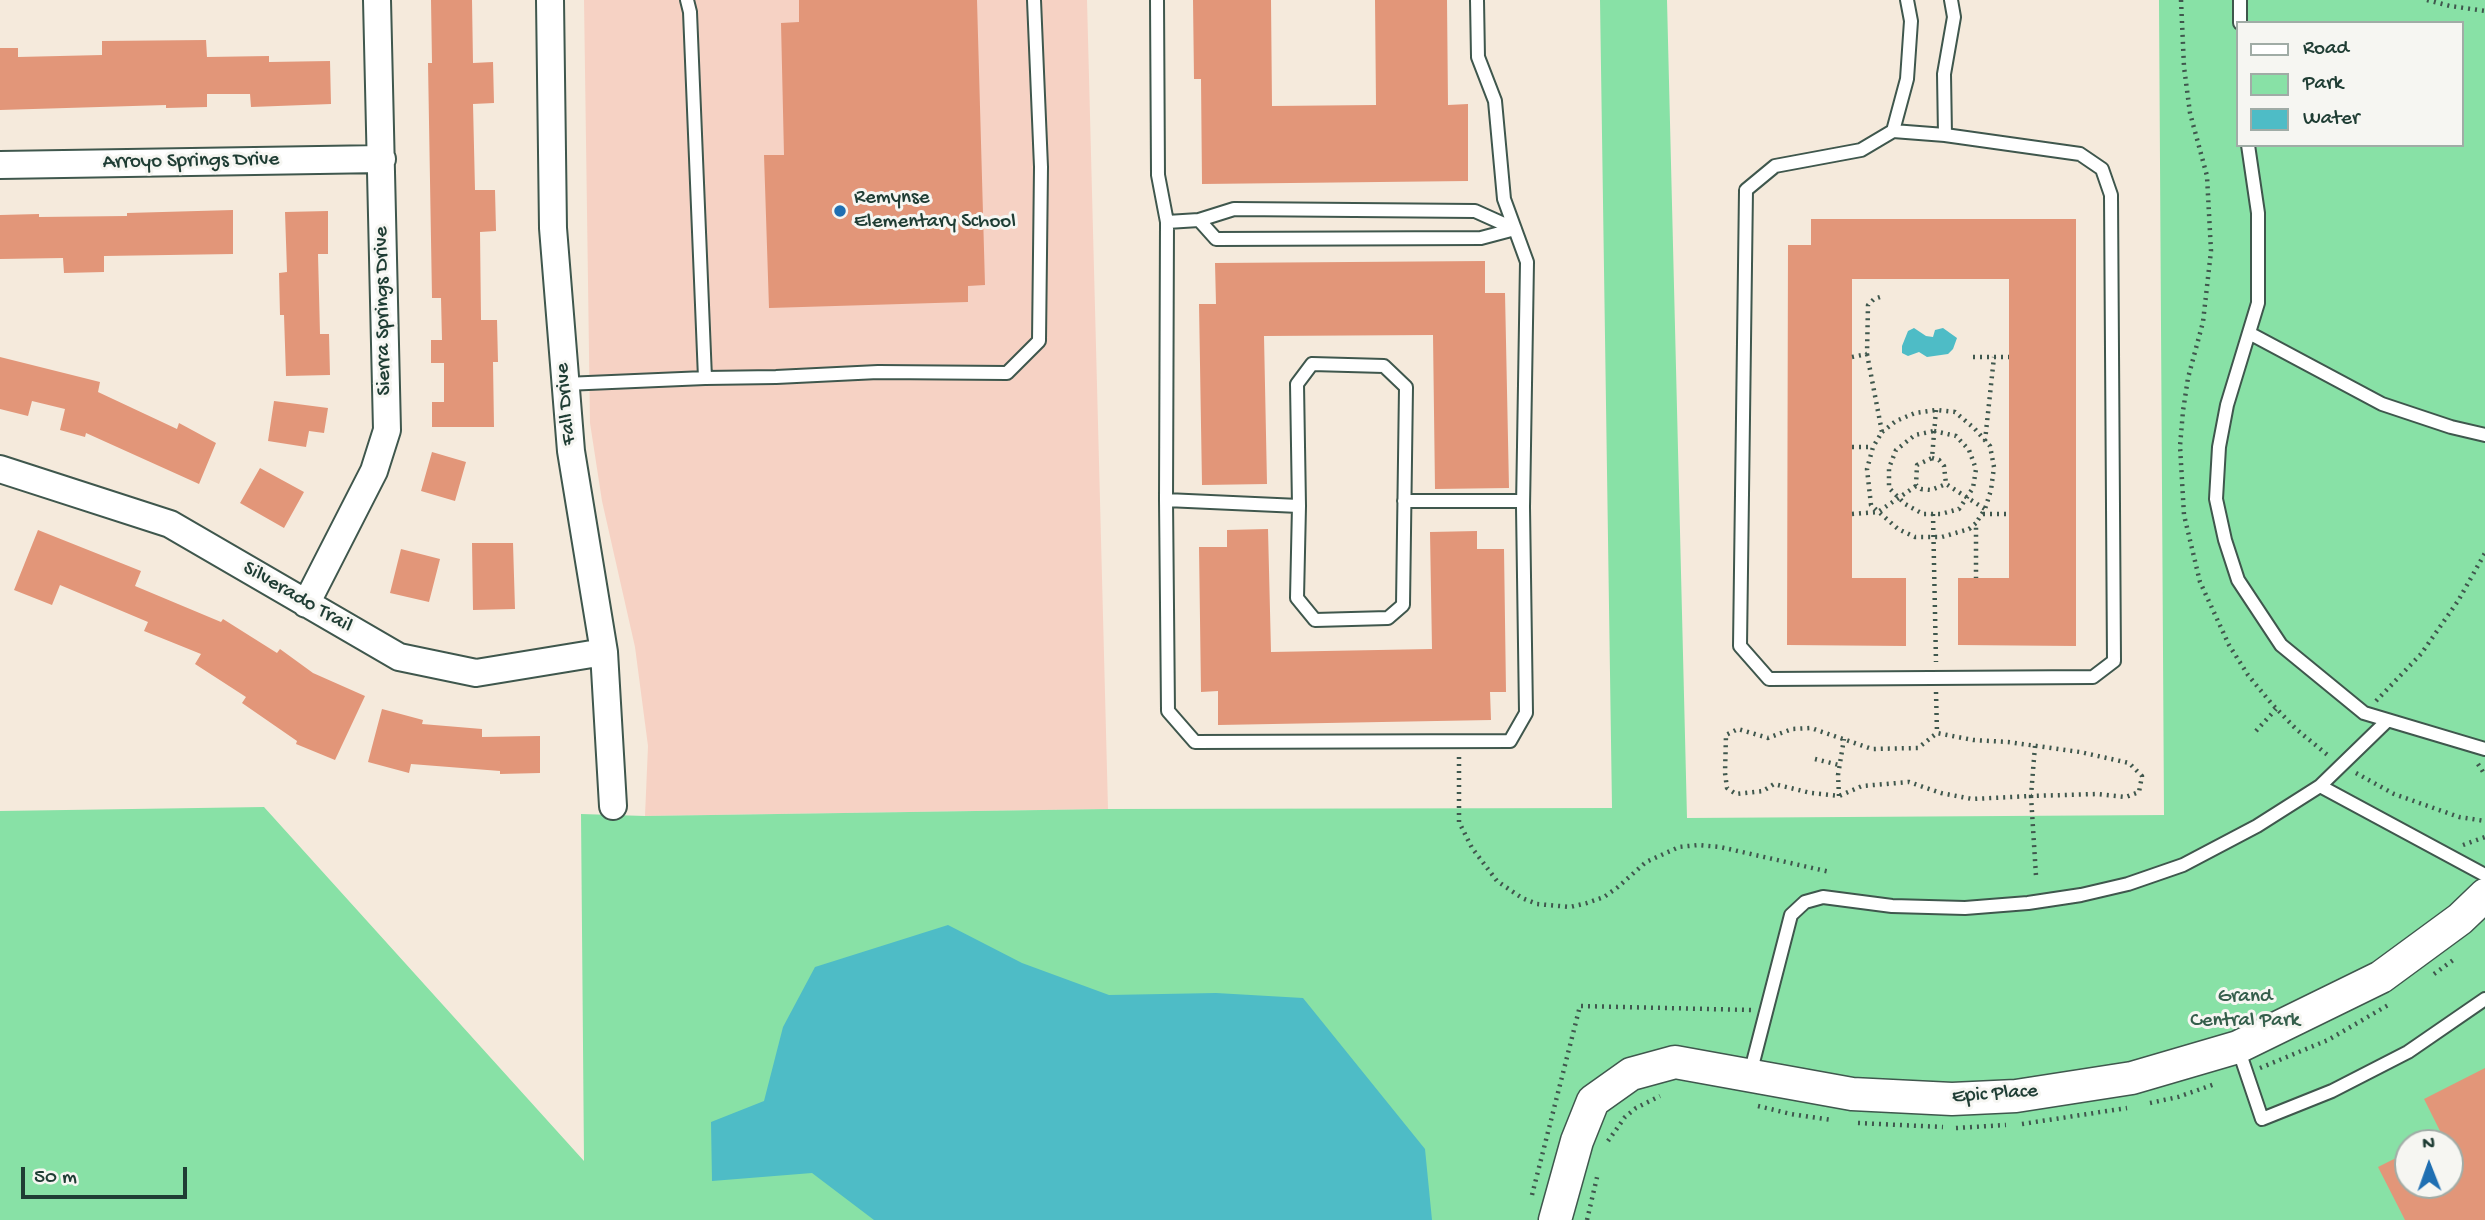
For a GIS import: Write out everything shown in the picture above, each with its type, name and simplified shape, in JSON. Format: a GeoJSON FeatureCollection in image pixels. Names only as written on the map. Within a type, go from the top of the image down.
{"type":"FeatureCollection","features":[{"type":"Feature","properties":{"kind":"street","name":"Sierra Springs Drive"},"geometry":{"type":"LineString","coordinates":[[306,604],[374,471],[387,430],[377,0]]}},
{"type":"Feature","properties":{"kind":"street","name":"Fall Drive"},"geometry":{"type":"LineString","coordinates":[[550,0],[553,228],[571,451],[604,652],[612,806]]}},
{"type":"Feature","properties":{"kind":"street","name":"Arroyo Springs Drive"},"geometry":{"type":"LineString","coordinates":[[0,165],[382,159]]}},
{"type":"Feature","properties":{"kind":"street","name":"Silverado Trail"},"geometry":{"type":"LineString","coordinates":[[0,469],[170,524],[399,657],[476,673],[604,652]]}},
{"type":"Feature","properties":{"kind":"street","name":"Epic Place"},"geometry":{"type":"LineString","coordinates":[[1542,1213],[1593,1101],[1631,1074],[1675,1062],[1852,1094],[1952,1099],[2016,1096],[2132,1078],[2238,1048],[2381,977],[2460,919],[2485,895]]}},
{"type":"Feature","properties":{"kind":"lane"},"geometry":{"type":"LineString","coordinates":[[687,0],[690,12],[705,378]]}},
{"type":"Feature","properties":{"kind":"lane"},"geometry":{"type":"LineString","coordinates":[[565,384],[878,372],[1007,373],[1039,341],[1041,167],[1034,0]]}},
{"type":"Feature","properties":{"kind":"lane"},"geometry":{"type":"LineString","coordinates":[[1157,0],[1158,175],[1167,222],[1168,711],[1195,742],[1510,741],[1526,713],[1523,501],[1527,262],[1504,199],[1495,101],[1478,57],[1477,0]]}},
{"type":"Feature","properties":{"kind":"lane"},"geometry":{"type":"LineString","coordinates":[[1893,131],[1907,79],[1911,21],[1907,0]]}},
{"type":"Feature","properties":{"kind":"lane"},"geometry":{"type":"LineString","coordinates":[[1945,135],[1944,74],[1954,17],[1951,0]]}},
{"type":"Feature","properties":{"kind":"lane"},"geometry":{"type":"LineString","coordinates":[[2239,0],[2240,21]]}},
{"type":"Feature","properties":{"kind":"lane"},"geometry":{"type":"LineString","coordinates":[[1893,131],[1945,135],[2080,154],[2102,169],[2111,195],[2114,662],[2092,677],[1769,679],[1740,646],[1746,190],[1775,166],[1861,150],[1893,131]]}},
{"type":"Feature","properties":{"kind":"lane"},"geometry":{"type":"LineString","coordinates":[[2248,147],[2258,213],[2258,303],[2227,405],[2219,447],[2216,499],[2238,580],[2281,645],[2364,713],[2485,749]]}},
{"type":"Feature","properties":{"kind":"lane"},"geometry":{"type":"LineString","coordinates":[[1167,222],[1199,220],[1234,209],[1475,211],[1515,229]]}},
{"type":"Feature","properties":{"kind":"lane"},"geometry":{"type":"LineString","coordinates":[[1199,220],[1216,239],[1481,238],[1515,229]]}},
{"type":"Feature","properties":{"kind":"lane"},"geometry":{"type":"LineString","coordinates":[[2249,333],[2382,404],[2451,427],[2485,435]]}},
{"type":"Feature","properties":{"kind":"lane"},"geometry":{"type":"LineString","coordinates":[[1312,364],[1384,366],[1406,387],[1402,605],[1388,618],[1315,620],[1297,598],[1299,506],[1297,384],[1312,364]]}},
{"type":"Feature","properties":{"kind":"lane"},"geometry":{"type":"LineString","coordinates":[[1166,500],[1299,506]]}},
{"type":"Feature","properties":{"kind":"lane"},"geometry":{"type":"LineString","coordinates":[[1404,501],[1523,501]]}},
{"type":"Feature","properties":{"kind":"lane"},"geometry":{"type":"LineString","coordinates":[[1749,1075],[1791,915],[1805,902],[1822,897],[1892,906],[1965,908],[2028,903],[2128,884],[2183,865],[2257,826],[2320,786],[2387,721]]}},
{"type":"Feature","properties":{"kind":"lane"},"geometry":{"type":"LineString","coordinates":[[2320,786],[2485,875]]}},
{"type":"Feature","properties":{"kind":"lane"},"geometry":{"type":"LineString","coordinates":[[2238,1048],[2262,1119],[2332,1091],[2408,1052],[2485,999]]}},
{"type":"Feature","properties":{"kind":"path"},"geometry":{"type":"LineString","coordinates":[[2181,0],[2184,67],[2190,113],[2207,176],[2211,251],[2203,322],[2188,378],[2180,446],[2184,515],[2200,582],[2213,614],[2249,675],[2276,709],[2323,752],[2395,794],[2459,817],[2485,821]]}},
{"type":"Feature","properties":{"kind":"path"},"geometry":{"type":"LineString","coordinates":[[2427,0],[2485,11]]}},
{"type":"Feature","properties":{"kind":"path"},"geometry":{"type":"LineString","coordinates":[[1882,432],[1867,354],[1868,306],[1874,299],[1883,296]]}},
{"type":"Feature","properties":{"kind":"path"},"geometry":{"type":"LineString","coordinates":[[1852,357],[1867,354]]}},
{"type":"Feature","properties":{"kind":"path"},"geometry":{"type":"LineString","coordinates":[[1973,357],[2009,357]]}},
{"type":"Feature","properties":{"kind":"path"},"geometry":{"type":"LineString","coordinates":[[1985,441],[1994,357]]}},
{"type":"Feature","properties":{"kind":"path"},"geometry":{"type":"LineString","coordinates":[[1932,458],[1936,410]]}},
{"type":"Feature","properties":{"kind":"path"},"geometry":{"type":"LineString","coordinates":[[1936,410],[1955,412],[1974,428],[1990,446],[1994,467],[1991,491],[1976,523],[1969,529],[1935,538],[1915,537],[1898,529],[1878,512],[1871,505],[1867,469],[1873,447],[1882,432],[1896,421],[1915,413],[1936,410]]}},
{"type":"Feature","properties":{"kind":"path"},"geometry":{"type":"LineString","coordinates":[[1934,431],[1956,436],[1969,450],[1976,469],[1973,488],[1959,509],[1923,514],[1889,488],[1889,468],[1896,450],[1915,435],[1934,431]]}},
{"type":"Feature","properties":{"kind":"path"},"geometry":{"type":"LineString","coordinates":[[1852,447],[1873,447]]}},
{"type":"Feature","properties":{"kind":"path"},"geometry":{"type":"LineString","coordinates":[[1852,514],[1878,512],[1899,498],[1916,485],[1917,465],[1932,458],[1939,460],[1944,466],[1946,484]]}},
{"type":"Feature","properties":{"kind":"path"},"geometry":{"type":"LineString","coordinates":[[1946,484],[1968,498],[1983,512],[2009,514]]}},
{"type":"Feature","properties":{"kind":"path"},"geometry":{"type":"LineString","coordinates":[[1916,485],[1921,489],[1931,490],[1946,484]]}},
{"type":"Feature","properties":{"kind":"path"},"geometry":{"type":"LineString","coordinates":[[1933,514],[1937,733]]}},
{"type":"Feature","properties":{"kind":"path"},"geometry":{"type":"LineString","coordinates":[[1976,523],[1976,578]]}},
{"type":"Feature","properties":{"kind":"path"},"geometry":{"type":"LineString","coordinates":[[2364,713],[2421,654],[2458,601],[2485,553]]}},
{"type":"Feature","properties":{"kind":"path"},"geometry":{"type":"LineString","coordinates":[[2256,731],[2276,709]]}},
{"type":"Feature","properties":{"kind":"path"},"geometry":{"type":"LineString","coordinates":[[1811,728],[1872,749],[1917,748],[1937,733],[1973,740],[2080,752],[2129,763],[2142,776],[2139,792],[2126,797],[2097,794],[1972,799],[1941,793],[1909,782],[1862,786],[1839,796],[1811,793],[1774,784],[1763,792],[1736,794],[1727,788],[1726,735],[1738,729],[1769,738],[1792,729],[1811,728]]}},
{"type":"Feature","properties":{"kind":"path"},"geometry":{"type":"LineString","coordinates":[[1839,796],[1839,765],[1844,739]]}},
{"type":"Feature","properties":{"kind":"path"},"geometry":{"type":"LineString","coordinates":[[1459,742],[1459,822],[1482,864],[1497,881],[1522,898],[1537,904],[1570,907],[1604,897],[1646,862],[1679,847],[1720,847],[1830,872]]}},
{"type":"Feature","properties":{"kind":"path"},"geometry":{"type":"LineString","coordinates":[[2035,746],[2032,796],[2036,876]]}},
{"type":"Feature","properties":{"kind":"path"},"geometry":{"type":"LineString","coordinates":[[1815,759],[1839,765]]}},
{"type":"Feature","properties":{"kind":"path"},"geometry":{"type":"LineString","coordinates":[[1542,1213],[1580,1006],[1766,1010]]}},
{"type":"Feature","properties":{"kind":"shaded area","name":"Remynse Elementary School"},"geometry":{"type":"Polygon","coordinates":[[[584,0],[1087,0],[1108,809],[645,816],[648,746],[635,647],[602,501],[590,423],[584,0]]]}},
{"type":"Feature","properties":{"kind":"green space","name":"Grand Central Park"},"geometry":{"type":"Polygon","coordinates":[[[1600,0],[1667,0],[1687,818],[2164,815],[2159,0],[2485,0],[2485,1220],[0,1220],[0,811],[264,807],[584,1161],[581,814],[645,816],[1108,809],[1612,808],[1600,0]]]}},
{"type":"Feature","properties":{"kind":"water"},"geometry":{"type":"Polygon","coordinates":[[[1914,328],[1933,337],[1935,330],[1943,328],[1957,338],[1953,349],[1948,354],[1927,357],[1919,352],[1908,356],[1902,353],[1908,331],[1914,328]]]}},
{"type":"Feature","properties":{"kind":"water"},"geometry":{"type":"Polygon","coordinates":[[[948,925],[1022,963],[1109,995],[1216,993],[1303,998],[1425,1149],[1432,1220],[874,1220],[812,1173],[712,1181],[711,1122],[764,1101],[783,1027],[815,967],[948,925]]]}},
{"type":"Feature","properties":{"kind":"building"},"geometry":{"type":"Polygon","coordinates":[[[431,0],[472,0],[473,63],[493,62],[494,103],[473,104],[475,190],[495,190],[496,231],[480,232],[481,320],[497,320],[498,362],[493,362],[494,427],[432,427],[432,402],[444,402],[444,363],[431,363],[431,340],[442,340],[441,298],[432,298],[428,63],[432,63],[431,0]]]}},
{"type":"Feature","properties":{"kind":"building"},"geometry":{"type":"Polygon","coordinates":[[[799,0],[977,0],[985,285],[968,286],[968,302],[769,308],[764,155],[784,155],[781,23],[799,22],[799,0]]]}},
{"type":"Feature","properties":{"kind":"building"},"geometry":{"type":"Polygon","coordinates":[[[1193,0],[1271,0],[1272,106],[1376,105],[1375,0],[1447,0],[1448,105],[1468,104],[1468,181],[1202,184],[1201,79],[1194,79],[1193,0]]]}},
{"type":"Feature","properties":{"kind":"building"},"geometry":{"type":"Polygon","coordinates":[[[206,40],[207,57],[269,56],[269,62],[330,61],[331,104],[251,107],[250,94],[207,94],[207,107],[166,108],[166,105],[0,110],[0,48],[18,48],[18,57],[102,55],[102,41],[206,40]]]}},
{"type":"Feature","properties":{"kind":"building"},"geometry":{"type":"Polygon","coordinates":[[[233,210],[233,254],[104,256],[104,272],[64,273],[63,258],[0,259],[0,215],[127,216],[127,213],[233,210]]]}},
{"type":"Feature","properties":{"kind":"building"},"geometry":{"type":"Polygon","coordinates":[[[328,211],[328,254],[318,254],[320,334],[329,334],[330,375],[286,376],[284,315],[280,315],[279,273],[287,272],[285,212],[328,211]]]}},
{"type":"Feature","properties":{"kind":"building"},"geometry":{"type":"Polygon","coordinates":[[[1811,219],[2076,219],[2076,646],[1958,645],[1958,578],[2009,578],[2009,279],[1852,279],[1852,578],[1906,578],[1906,646],[1787,645],[1788,245],[1811,245],[1811,219]]]}},
{"type":"Feature","properties":{"kind":"building"},"geometry":{"type":"Polygon","coordinates":[[[1485,261],[1485,293],[1505,293],[1509,488],[1435,489],[1433,335],[1264,336],[1267,484],[1202,485],[1199,304],[1216,304],[1215,263],[1485,261]]]}},
{"type":"Feature","properties":{"kind":"building"},"geometry":{"type":"Polygon","coordinates":[[[0,357],[100,382],[98,392],[177,429],[179,423],[216,443],[199,484],[86,433],[85,437],[60,430],[65,409],[32,401],[28,416],[0,409],[0,357]]]}},
{"type":"Feature","properties":{"kind":"building"},"geometry":{"type":"Polygon","coordinates":[[[274,401],[328,408],[324,433],[309,431],[306,447],[268,441],[274,401]]]}},
{"type":"Feature","properties":{"kind":"building"},"geometry":{"type":"Polygon","coordinates":[[[432,452],[466,462],[455,501],[421,491],[432,452]]]}},
{"type":"Feature","properties":{"kind":"building"},"geometry":{"type":"Polygon","coordinates":[[[260,468],[304,492],[284,528],[240,503],[260,468]]]}},
{"type":"Feature","properties":{"kind":"building"},"geometry":{"type":"Polygon","coordinates":[[[1268,529],[1271,652],[1432,649],[1430,532],[1477,531],[1477,549],[1504,549],[1506,692],[1490,692],[1491,720],[1218,725],[1218,691],[1201,692],[1199,547],[1227,547],[1227,530],[1268,529]]]}},
{"type":"Feature","properties":{"kind":"building"},"geometry":{"type":"Polygon","coordinates":[[[38,530],[141,571],[135,586],[221,622],[223,619],[277,653],[280,649],[313,673],[365,696],[335,760],[296,744],[297,741],[242,703],[246,697],[195,664],[201,654],[144,631],[148,622],[60,585],[52,605],[14,590],[38,530]]]}},
{"type":"Feature","properties":{"kind":"building"},"geometry":{"type":"Polygon","coordinates":[[[472,543],[513,543],[515,609],[473,610],[472,543]]]}},
{"type":"Feature","properties":{"kind":"building"},"geometry":{"type":"Polygon","coordinates":[[[401,549],[440,559],[429,602],[390,593],[401,549]]]}},
{"type":"Feature","properties":{"kind":"building"},"geometry":{"type":"Polygon","coordinates":[[[382,709],[423,720],[422,724],[482,729],[482,737],[540,736],[540,773],[500,774],[500,771],[411,764],[409,773],[368,762],[382,709]]]}},
{"type":"Feature","properties":{"kind":"building"},"geometry":{"type":"Polygon","coordinates":[[[2485,1068],[2485,1220],[2405,1220],[2394,1199],[2464,1199],[2464,1129],[2439,1129],[2424,1099],[2485,1068]]]}},
{"type":"Feature","properties":{"kind":"building"},"geometry":{"type":"Polygon","coordinates":[[[2394,1159],[2394,1198],[2378,1167],[2394,1159]]]}},
{"type":"Feature","properties":{"kind":"place","name":"Remynse Elementary School"},"geometry":{"type":"Point","coordinates":[840,211]}}]}
